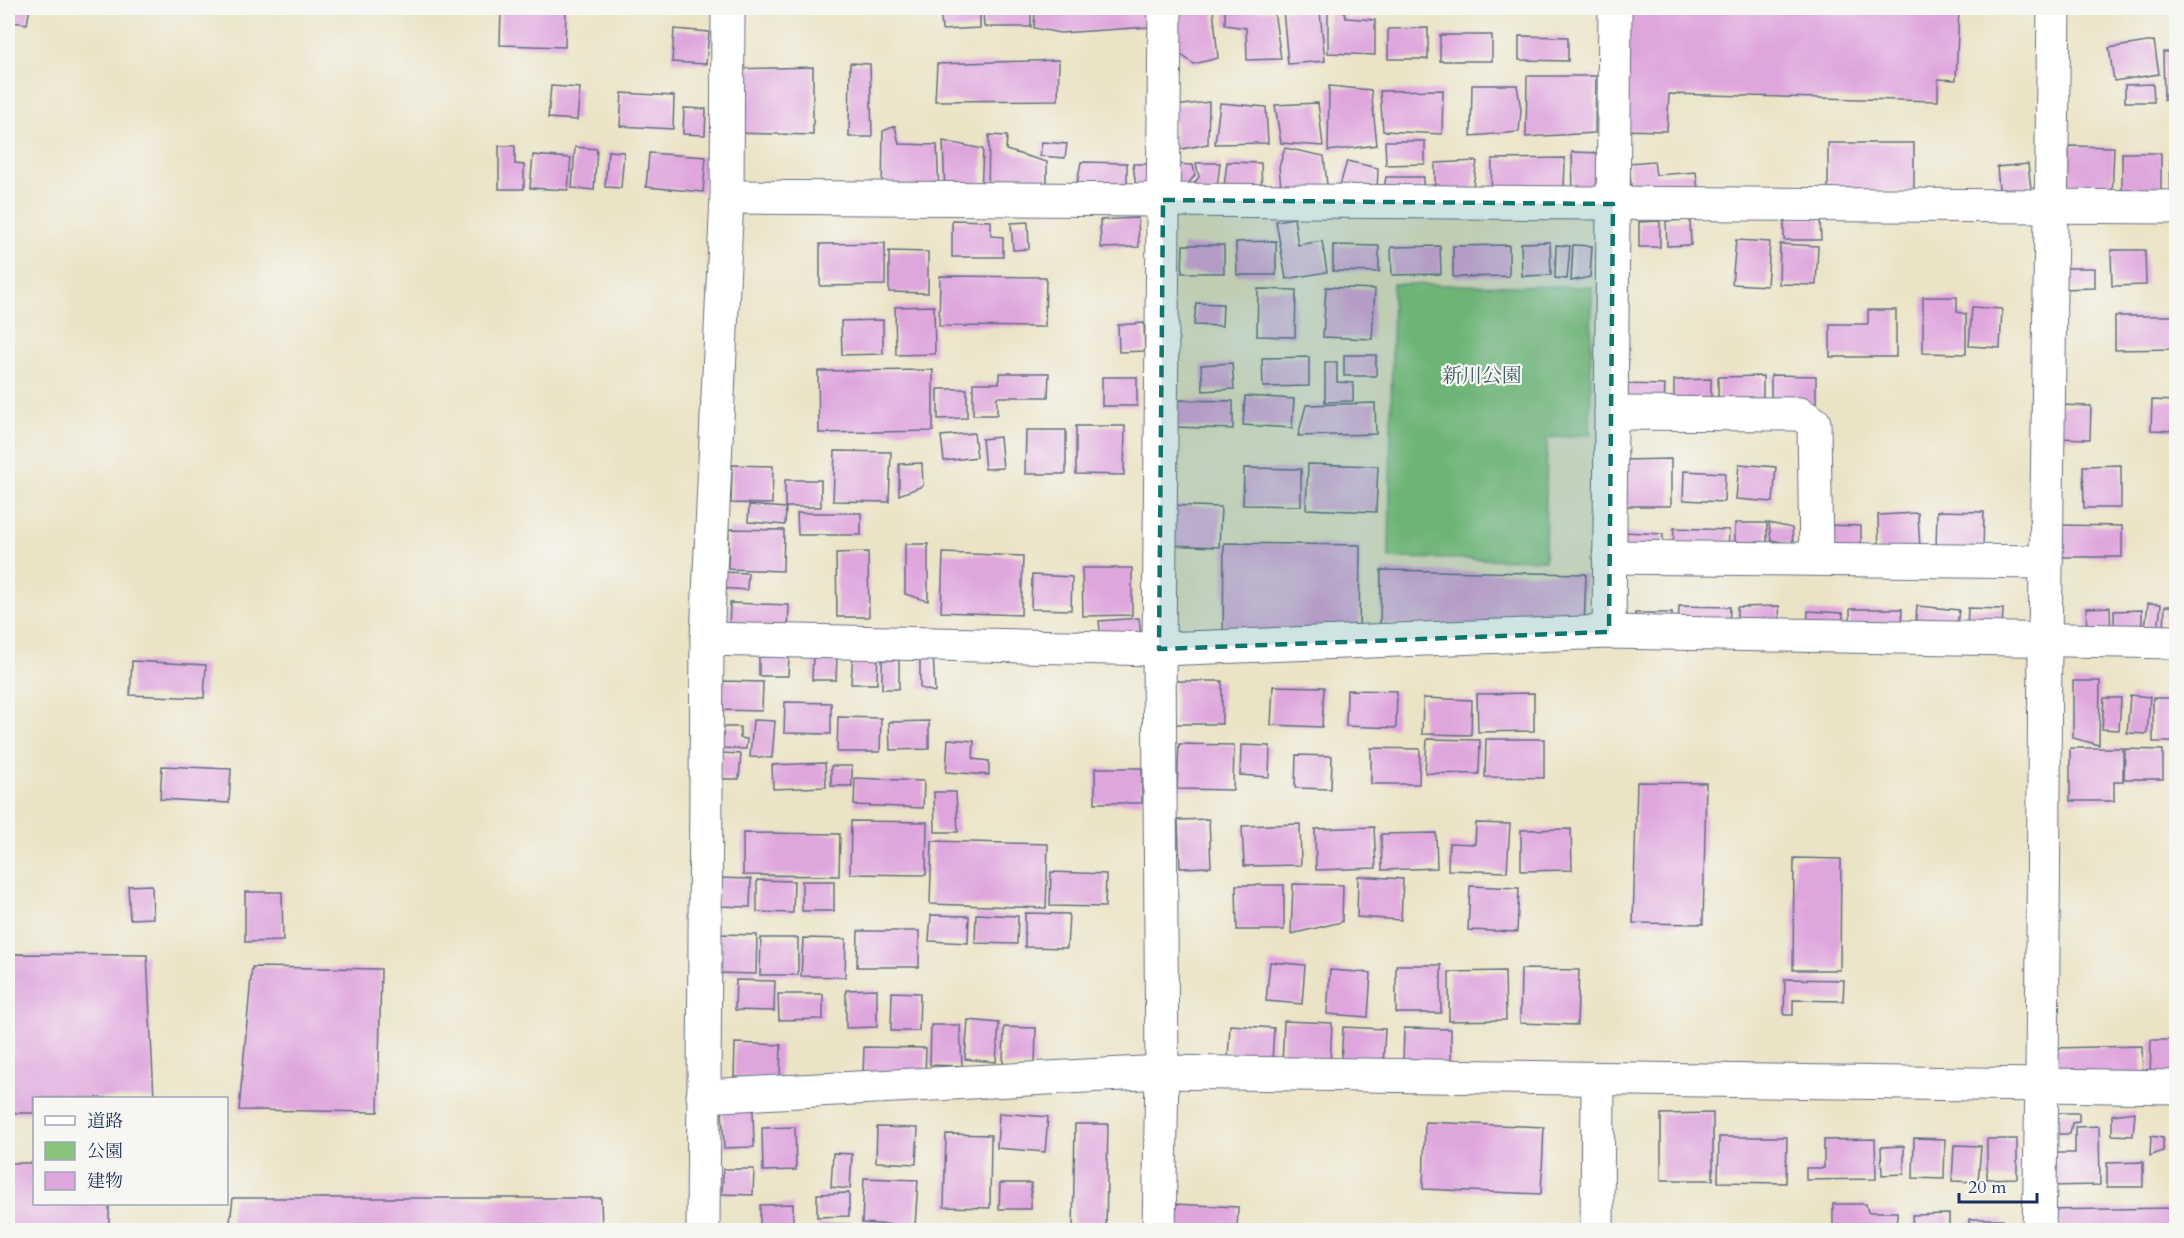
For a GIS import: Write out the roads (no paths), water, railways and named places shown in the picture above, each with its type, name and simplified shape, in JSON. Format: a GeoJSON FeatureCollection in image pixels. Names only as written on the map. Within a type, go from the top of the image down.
{"type":"FeatureCollection","features":[{"type":"Feature","properties":{"kind":"street"},"geometry":{"type":"LineString","coordinates":[[704,1230],[706,639],[727,197],[728,8]]}},
{"type":"Feature","properties":{"kind":"street"},"geometry":{"type":"LineString","coordinates":[[1159,1230],[1162,1072],[1159,649],[1165,8]]}},
{"type":"Feature","properties":{"kind":"street"},"geometry":{"type":"LineString","coordinates":[[1609,632],[1615,8]]}},
{"type":"Feature","properties":{"kind":"street"},"geometry":{"type":"LineString","coordinates":[[2038,1230],[2042,1085],[2045,639],[2054,8]]}},
{"type":"Feature","properties":{"kind":"street"},"geometry":{"type":"LineString","coordinates":[[727,197],[2176,207]]}},
{"type":"Feature","properties":{"kind":"street"},"geometry":{"type":"LineString","coordinates":[[1611,413],[1800,414],[1814,423],[1816,560]]}},
{"type":"Feature","properties":{"kind":"street"},"geometry":{"type":"LineString","coordinates":[[1609,557],[2046,562]]}},
{"type":"Feature","properties":{"kind":"street"},"geometry":{"type":"LineString","coordinates":[[706,639],[1159,649],[1609,632],[2176,642]]}},
{"type":"Feature","properties":{"kind":"street"},"geometry":{"type":"LineString","coordinates":[[703,1096],[1162,1072],[2176,1087]]}},
{"type":"Feature","properties":{"kind":"street"},"geometry":{"type":"LineString","coordinates":[[1597,1230],[1598,1080]]}},
{"type":"Feature","properties":{"kind":"park label","name":"新川公園"},"geometry":{"type":"Point","coordinates":[1482,375]}}]}
